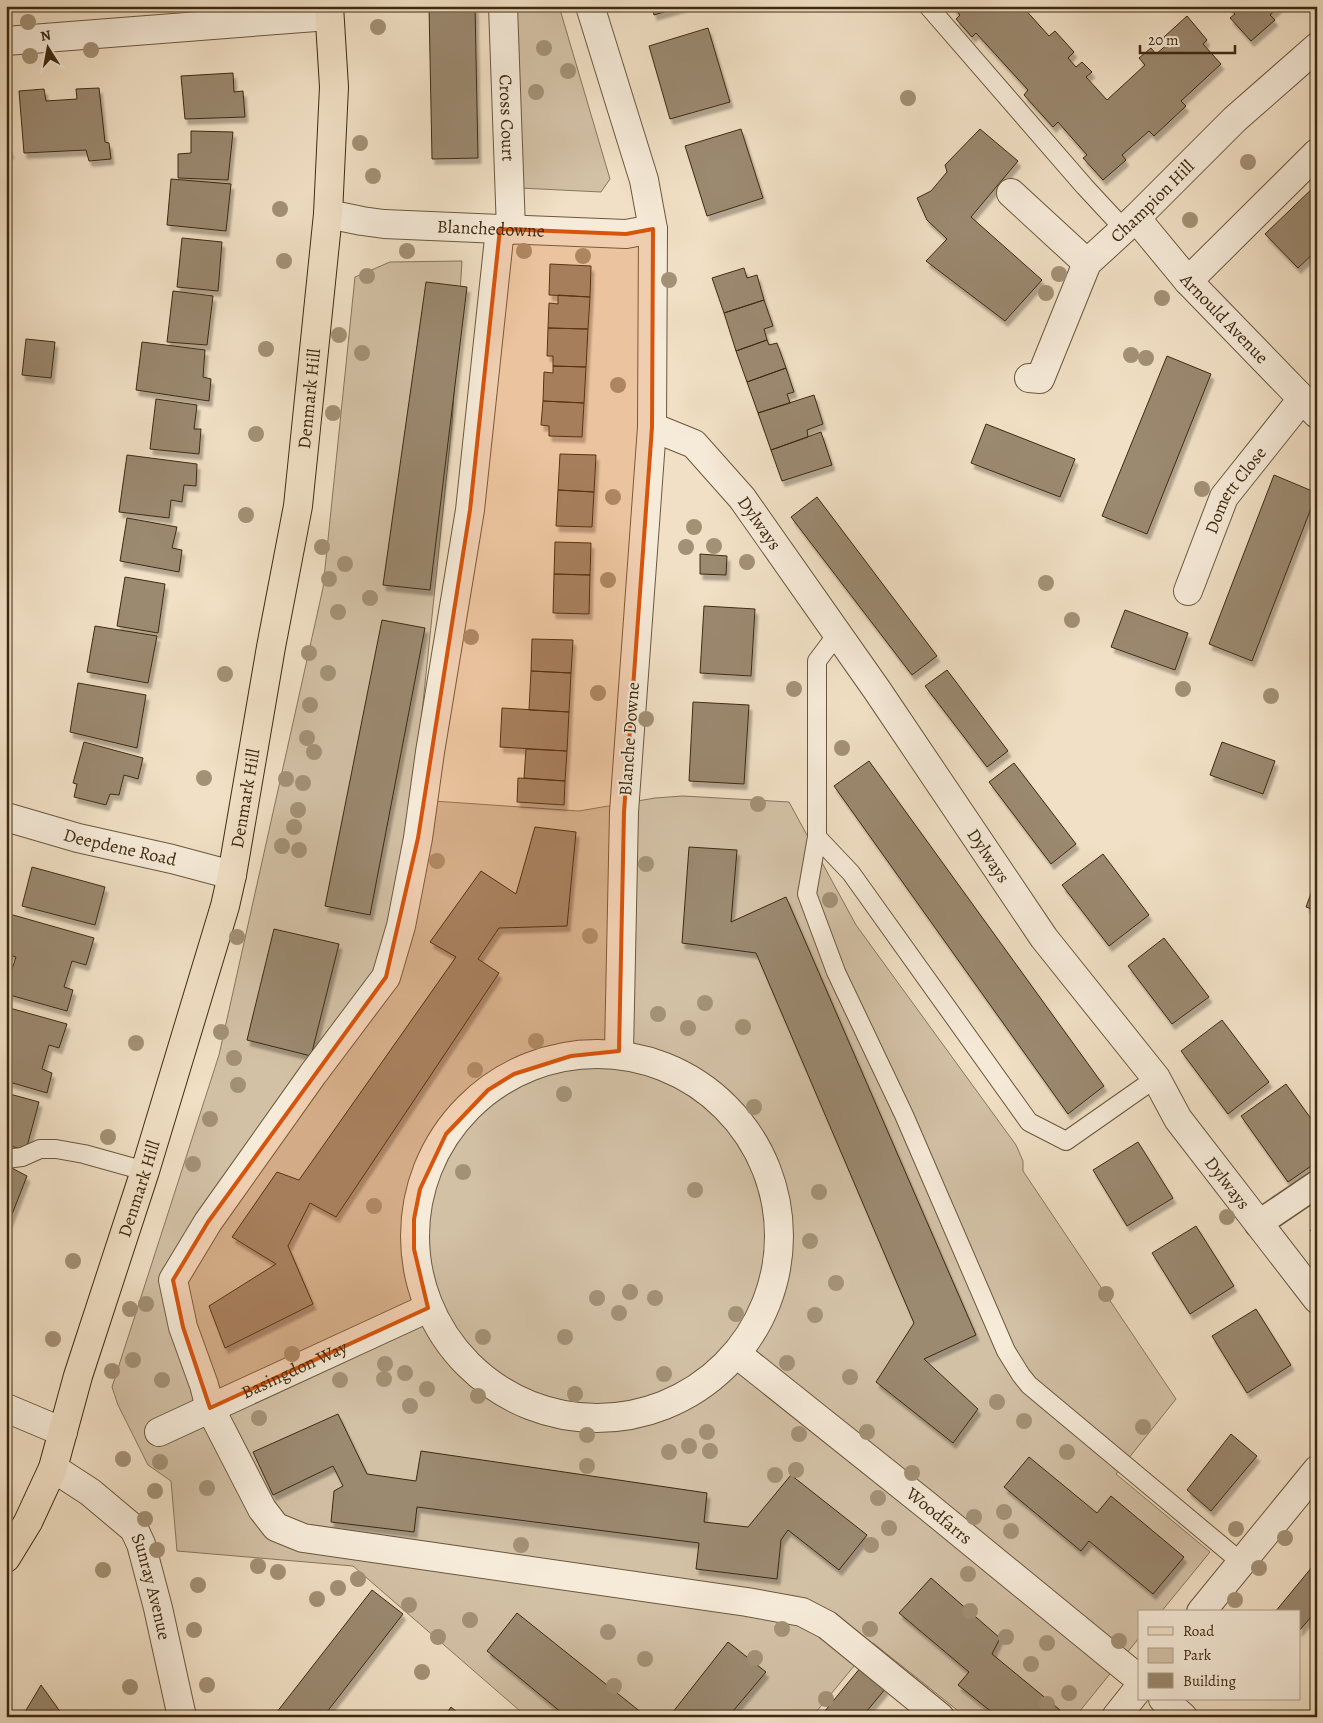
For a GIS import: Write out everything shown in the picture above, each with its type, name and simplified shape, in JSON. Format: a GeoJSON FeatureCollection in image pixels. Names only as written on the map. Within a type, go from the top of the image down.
{"type":"FeatureCollection","features":[{"type":"Feature","properties":{"kind":"main road","name":"Denmark Hill"},"geometry":{"type":"LineString","coordinates":[[6,1558],[28,1522],[53,1468],[81,1367],[146,1171],[225,906],[232,875],[271,647],[298,506],[328,214],[334,87],[329,11]]}},
{"type":"Feature","properties":{"kind":"street","name":"Cross Court"},"geometry":{"type":"LineString","coordinates":[[503,6],[505,230],[470,510],[418,838],[401,926],[386,977],[313,1074],[213,1214],[173,1280],[183,1327],[204,1385],[210,1408],[262,1509],[276,1527],[303,1538],[747,1602],[802,1612],[827,1624],[940,1717]]}},
{"type":"Feature","properties":{"kind":"street"},"geometry":{"type":"LineString","coordinates":[[590,6],[644,180],[653,229],[652,427]]}},
{"type":"Feature","properties":{"kind":"street"},"geometry":{"type":"LineString","coordinates":[[6,41],[329,11]]}},
{"type":"Feature","properties":{"kind":"street","name":"Champion Hill"},"geometry":{"type":"LineString","coordinates":[[1029,378],[1040,379],[1087,263],[1236,119],[1317,47]]}},
{"type":"Feature","properties":{"kind":"street"},"geometry":{"type":"LineString","coordinates":[[1188,281],[1317,153]]}},
{"type":"Feature","properties":{"kind":"street"},"geometry":{"type":"LineString","coordinates":[[1011,193],[1087,263]]}},
{"type":"Feature","properties":{"kind":"street","name":"Blanchedowne"},"geometry":{"type":"LineString","coordinates":[[328,214],[384,224],[505,230],[626,234],[653,229]]}},
{"type":"Feature","properties":{"kind":"street","name":"Arnould Avenue"},"geometry":{"type":"LineString","coordinates":[[1130,223],[1310,406]]}},
{"type":"Feature","properties":{"kind":"street","name":"Domett Close"},"geometry":{"type":"LineString","coordinates":[[1188,591],[1224,497],[1310,406]]}},
{"type":"Feature","properties":{"kind":"street","name":"Dylways"},"geometry":{"type":"LineString","coordinates":[[652,427],[694,444],[742,498],[838,633],[1044,938],[1156,1078],[1178,1119],[1317,1299]]}},
{"type":"Feature","properties":{"kind":"street","name":"Blanche Downe"},"geometry":{"type":"LineString","coordinates":[[619,1051],[624,812],[652,427]]}},
{"type":"Feature","properties":{"kind":"street","name":"Deepdene Road"},"geometry":{"type":"LineString","coordinates":[[6,817],[78,838],[172,859],[232,875]]}},
{"type":"Feature","properties":{"kind":"street"},"geometry":{"type":"LineString","coordinates":[[619,1051],[638,1054],[691,1081],[717,1099],[738,1122],[756,1148],[769,1176],[777,1207],[779,1238],[777,1269],[768,1300],[755,1328],[737,1354],[713,1378],[685,1396],[654,1410],[620,1418],[586,1419],[553,1414],[520,1403],[491,1386],[465,1364],[444,1338],[428,1308],[418,1279],[414,1219],[420,1189],[431,1160],[446,1134],[465,1110],[488,1090],[514,1074],[542,1063],[571,1056],[619,1051]]}},
{"type":"Feature","properties":{"kind":"street"},"geometry":{"type":"LineString","coordinates":[[1258,1224],[1317,1184]]}},
{"type":"Feature","properties":{"kind":"street","name":"Basingdon Way"},"geometry":{"type":"LineString","coordinates":[[159,1432],[428,1308]]}},
{"type":"Feature","properties":{"kind":"street","name":"Woodfarrs"},"geometry":{"type":"LineString","coordinates":[[737,1354],[925,1504],[1138,1678]]}},
{"type":"Feature","properties":{"kind":"street"},"geometry":{"type":"LineString","coordinates":[[6,1408],[63,1432]]}},
{"type":"Feature","properties":{"kind":"street","name":"Sunray Avenue"},"geometry":{"type":"LineString","coordinates":[[53,1468],[90,1492],[134,1529],[141,1544],[158,1608],[182,1717]]}},
{"type":"Feature","properties":{"kind":"street"},"geometry":{"type":"LineString","coordinates":[[1204,1610],[1317,1470]]}},
{"type":"Feature","properties":{"kind":"street"},"geometry":{"type":"LineString","coordinates":[[1116,1717],[1138,1689]]}},
{"type":"Feature","properties":{"kind":"street"},"geometry":{"type":"LineString","coordinates":[[1164,1700],[1183,1717]]}},
{"type":"Feature","properties":{"kind":"lane"},"geometry":{"type":"LineString","coordinates":[[928,6],[1078,179],[1130,223]]}},
{"type":"Feature","properties":{"kind":"lane"},"geometry":{"type":"LineString","coordinates":[[838,633],[817,661],[817,837],[807,894],[836,972],[904,1115],[1014,1365],[1029,1385],[1242,1562]]}},
{"type":"Feature","properties":{"kind":"lane"},"geometry":{"type":"LineString","coordinates":[[817,837],[851,873],[1029,1122],[1066,1141],[1156,1078]]}},
{"type":"Feature","properties":{"kind":"lane"},"geometry":{"type":"LineString","coordinates":[[6,1159],[22,1157],[40,1149],[56,1150],[84,1154],[146,1171]]}},
{"type":"Feature","properties":{"kind":"highlighted area"},"geometry":{"type":"Polygon","coordinates":[[[500,229],[626,234],[653,229],[652,427],[624,812],[619,1051],[571,1056],[514,1074],[488,1090],[446,1134],[420,1189],[414,1219],[414,1249],[428,1308],[210,1408],[183,1327],[173,1280],[208,1222],[386,977],[418,838],[470,510],[500,229]]]}},
{"type":"Feature","properties":{"kind":"green space"},"geometry":{"type":"Polygon","coordinates":[[[515,6],[559,6],[610,179],[601,192],[520,188],[515,6]]]}},
{"type":"Feature","properties":{"kind":"green space"},"geometry":{"type":"Polygon","coordinates":[[[462,261],[452,424],[415,780],[433,801],[579,811],[655,798],[683,796],[789,802],[856,925],[1016,1145],[1023,1161],[1023,1171],[1176,1399],[1116,1474],[1210,1552],[1163,1610],[1138,1610],[1138,1639],[1075,1717],[966,1717],[873,1643],[812,1717],[527,1717],[353,1566],[177,1551],[171,1481],[148,1465],[118,1405],[112,1387],[219,1055],[323,588],[355,277],[390,262],[462,261]]]}},
{"type":"Feature","properties":{"kind":"building"},"geometry":{"type":"Polygon","coordinates":[[[429,6],[475,6],[478,158],[432,159],[429,6]]]}},
{"type":"Feature","properties":{"kind":"building"},"geometry":{"type":"Polygon","coordinates":[[[652,6],[684,6],[654,15],[652,6]]]}},
{"type":"Feature","properties":{"kind":"building"},"geometry":{"type":"Polygon","coordinates":[[[952,6],[1022,6],[1049,36],[1055,31],[1074,52],[1068,58],[1076,67],[1082,62],[1092,72],[1086,77],[1107,100],[1145,65],[1139,58],[1151,48],[1156,54],[1169,43],[1164,37],[1187,16],[1207,40],[1203,44],[1221,64],[1181,101],[1186,106],[1154,136],[1149,131],[1122,155],[1126,160],[1103,180],[1083,158],[1087,155],[1058,122],[1053,127],[1024,95],[1028,90],[976,33],[972,37],[956,19],[960,15],[952,6]]]}},
{"type":"Feature","properties":{"kind":"building"},"geometry":{"type":"Polygon","coordinates":[[[1228,6],[1280,6],[1270,15],[1275,20],[1251,41],[1230,18],[1235,14],[1228,6]]]}},
{"type":"Feature","properties":{"kind":"building"},"geometry":{"type":"Polygon","coordinates":[[[708,28],[730,102],[670,119],[649,46],[708,28]]]}},
{"type":"Feature","properties":{"kind":"building"},"geometry":{"type":"Polygon","coordinates":[[[233,73],[234,92],[243,91],[245,117],[185,119],[181,76],[233,73]]]}},
{"type":"Feature","properties":{"kind":"building"},"geometry":{"type":"Polygon","coordinates":[[[99,88],[105,142],[109,143],[111,159],[89,161],[86,150],[24,153],[19,91],[44,89],[46,101],[77,99],[76,89],[99,88]]]}},
{"type":"Feature","properties":{"kind":"building"},"geometry":{"type":"Polygon","coordinates":[[[741,129],[763,198],[707,216],[685,146],[741,129]]]}},
{"type":"Feature","properties":{"kind":"building"},"geometry":{"type":"Polygon","coordinates":[[[980,129],[1018,161],[971,217],[1042,280],[1005,321],[926,261],[947,239],[927,220],[917,198],[931,191],[947,172],[945,165],[980,129]]]}},
{"type":"Feature","properties":{"kind":"building"},"geometry":{"type":"Polygon","coordinates":[[[191,131],[233,132],[228,180],[178,178],[178,154],[191,153],[191,131]]]}},
{"type":"Feature","properties":{"kind":"building"},"geometry":{"type":"Polygon","coordinates":[[[6,143],[11,153],[6,154],[6,143]]]}},
{"type":"Feature","properties":{"kind":"building"},"geometry":{"type":"Polygon","coordinates":[[[171,179],[231,184],[226,231],[167,225],[171,179]]]}},
{"type":"Feature","properties":{"kind":"building"},"geometry":{"type":"Polygon","coordinates":[[[1317,184],[1317,250],[1298,268],[1265,234],[1317,184]]]}},
{"type":"Feature","properties":{"kind":"building"},"geometry":{"type":"Polygon","coordinates":[[[182,238],[222,242],[218,291],[177,287],[182,238]]]}},
{"type":"Feature","properties":{"kind":"building"},"geometry":{"type":"Polygon","coordinates":[[[550,264],[591,266],[590,297],[549,295],[550,264]]]}},
{"type":"Feature","properties":{"kind":"building"},"geometry":{"type":"Polygon","coordinates":[[[744,268],[747,278],[757,275],[764,300],[724,313],[712,278],[744,268]]]}},
{"type":"Feature","properties":{"kind":"building"},"geometry":{"type":"Polygon","coordinates":[[[426,282],[467,287],[430,590],[383,585],[426,282]]]}},
{"type":"Feature","properties":{"kind":"building"},"geometry":{"type":"Polygon","coordinates":[[[173,291],[213,296],[207,345],[167,342],[173,291]]]}},
{"type":"Feature","properties":{"kind":"building"},"geometry":{"type":"Polygon","coordinates":[[[558,295],[590,297],[588,329],[548,328],[549,303],[558,304],[558,295]]]}},
{"type":"Feature","properties":{"kind":"building"},"geometry":{"type":"Polygon","coordinates":[[[764,300],[773,326],[764,329],[767,340],[736,351],[724,313],[764,300]]]}},
{"type":"Feature","properties":{"kind":"building"},"geometry":{"type":"Polygon","coordinates":[[[548,328],[588,329],[586,367],[553,366],[553,356],[547,356],[548,328]]]}},
{"type":"Feature","properties":{"kind":"building"},"geometry":{"type":"Polygon","coordinates":[[[26,339],[55,342],[51,378],[22,375],[26,339]]]}},
{"type":"Feature","properties":{"kind":"building"},"geometry":{"type":"Polygon","coordinates":[[[767,340],[769,345],[777,343],[786,368],[747,382],[736,351],[767,340]]]}},
{"type":"Feature","properties":{"kind":"building"},"geometry":{"type":"Polygon","coordinates":[[[142,342],[205,350],[203,377],[211,379],[209,401],[136,390],[142,342]]]}},
{"type":"Feature","properties":{"kind":"building"},"geometry":{"type":"Polygon","coordinates":[[[1167,356],[1211,374],[1147,534],[1102,516],[1167,356]]]}},
{"type":"Feature","properties":{"kind":"building"},"geometry":{"type":"Polygon","coordinates":[[[553,366],[586,367],[584,403],[543,401],[544,372],[553,373],[553,366]]]}},
{"type":"Feature","properties":{"kind":"building"},"geometry":{"type":"Polygon","coordinates":[[[786,368],[794,392],[787,394],[790,403],[758,413],[747,382],[786,368]]]}},
{"type":"Feature","properties":{"kind":"building"},"geometry":{"type":"Polygon","coordinates":[[[814,395],[823,424],[807,430],[808,437],[771,450],[758,413],[814,395]]]}},
{"type":"Feature","properties":{"kind":"building"},"geometry":{"type":"Polygon","coordinates":[[[156,399],[197,405],[194,429],[201,429],[199,454],[150,449],[156,399]]]}},
{"type":"Feature","properties":{"kind":"building"},"geometry":{"type":"Polygon","coordinates":[[[543,401],[584,403],[582,437],[549,436],[549,426],[541,425],[543,401]]]}},
{"type":"Feature","properties":{"kind":"building"},"geometry":{"type":"Polygon","coordinates":[[[986,424],[1075,459],[1060,497],[971,463],[986,424]]]}},
{"type":"Feature","properties":{"kind":"building"},"geometry":{"type":"Polygon","coordinates":[[[821,432],[832,465],[782,481],[771,450],[821,432]]]}},
{"type":"Feature","properties":{"kind":"building"},"geometry":{"type":"Polygon","coordinates":[[[560,454],[596,455],[594,492],[558,490],[560,454]]]}},
{"type":"Feature","properties":{"kind":"building"},"geometry":{"type":"Polygon","coordinates":[[[127,455],[197,464],[196,486],[184,485],[182,502],[171,500],[169,518],[119,512],[127,455]]]}},
{"type":"Feature","properties":{"kind":"building"},"geometry":{"type":"Polygon","coordinates":[[[1274,475],[1317,493],[1252,661],[1209,644],[1274,475]]]}},
{"type":"Feature","properties":{"kind":"building"},"geometry":{"type":"Polygon","coordinates":[[[558,490],[594,492],[592,527],[556,526],[558,490]]]}},
{"type":"Feature","properties":{"kind":"building"},"geometry":{"type":"Polygon","coordinates":[[[817,497],[937,656],[912,675],[791,517],[817,497]]]}},
{"type":"Feature","properties":{"kind":"building"},"geometry":{"type":"Polygon","coordinates":[[[127,518],[177,527],[172,548],[182,550],[179,572],[120,561],[127,518]]]}},
{"type":"Feature","properties":{"kind":"building"},"geometry":{"type":"Polygon","coordinates":[[[555,542],[591,543],[590,575],[554,574],[555,542]]]}},
{"type":"Feature","properties":{"kind":"building"},"geometry":{"type":"Polygon","coordinates":[[[700,554],[727,556],[726,575],[700,574],[700,554]]]}},
{"type":"Feature","properties":{"kind":"building"},"geometry":{"type":"Polygon","coordinates":[[[554,574],[590,575],[589,614],[553,613],[554,574]]]}},
{"type":"Feature","properties":{"kind":"building"},"geometry":{"type":"Polygon","coordinates":[[[125,577],[165,584],[158,633],[117,626],[125,577]]]}},
{"type":"Feature","properties":{"kind":"building"},"geometry":{"type":"Polygon","coordinates":[[[704,606],[755,609],[751,676],[700,673],[704,606]]]}},
{"type":"Feature","properties":{"kind":"building"},"geometry":{"type":"Polygon","coordinates":[[[1125,610],[1188,633],[1175,670],[1111,647],[1125,610]]]}},
{"type":"Feature","properties":{"kind":"building"},"geometry":{"type":"Polygon","coordinates":[[[382,620],[425,628],[370,915],[325,906],[382,620]]]}},
{"type":"Feature","properties":{"kind":"building"},"geometry":{"type":"Polygon","coordinates":[[[95,626],[157,636],[148,683],[87,672],[95,626]]]}},
{"type":"Feature","properties":{"kind":"building"},"geometry":{"type":"Polygon","coordinates":[[[532,639],[573,640],[571,673],[531,671],[532,639]]]}},
{"type":"Feature","properties":{"kind":"building"},"geometry":{"type":"Polygon","coordinates":[[[947,670],[1008,751],[987,767],[925,686],[947,670]]]}},
{"type":"Feature","properties":{"kind":"building"},"geometry":{"type":"Polygon","coordinates":[[[531,671],[571,673],[569,712],[529,710],[531,671]]]}},
{"type":"Feature","properties":{"kind":"building"},"geometry":{"type":"Polygon","coordinates":[[[78,683],[146,695],[137,748],[70,732],[78,683]]]}},
{"type":"Feature","properties":{"kind":"building"},"geometry":{"type":"Polygon","coordinates":[[[693,702],[749,705],[744,784],[689,781],[693,702]]]}},
{"type":"Feature","properties":{"kind":"building"},"geometry":{"type":"Polygon","coordinates":[[[502,708],[569,712],[567,751],[500,747],[502,708]]]}},
{"type":"Feature","properties":{"kind":"building"},"geometry":{"type":"Polygon","coordinates":[[[84,742],[143,758],[138,779],[124,775],[119,795],[110,794],[106,805],[74,797],[77,784],[73,783],[84,742]]]}},
{"type":"Feature","properties":{"kind":"building"},"geometry":{"type":"Polygon","coordinates":[[[1222,742],[1275,761],[1263,794],[1210,775],[1222,742]]]}},
{"type":"Feature","properties":{"kind":"building"},"geometry":{"type":"Polygon","coordinates":[[[526,749],[567,751],[565,781],[524,778],[526,749]]]}},
{"type":"Feature","properties":{"kind":"building"},"geometry":{"type":"Polygon","coordinates":[[[1317,754],[1317,768],[1312,766],[1317,754]]]}},
{"type":"Feature","properties":{"kind":"building"},"geometry":{"type":"Polygon","coordinates":[[[869,761],[1104,1086],[1068,1114],[834,786],[869,761]]]}},
{"type":"Feature","properties":{"kind":"building"},"geometry":{"type":"Polygon","coordinates":[[[1014,763],[1076,844],[1051,864],[989,782],[1014,763]]]}},
{"type":"Feature","properties":{"kind":"building"},"geometry":{"type":"Polygon","coordinates":[[[518,778],[565,781],[564,805],[517,802],[518,778]]]}},
{"type":"Feature","properties":{"kind":"building"},"geometry":{"type":"Polygon","coordinates":[[[535,827],[576,832],[567,926],[499,928],[478,959],[499,973],[336,1217],[310,1203],[288,1246],[313,1304],[225,1348],[209,1306],[276,1264],[232,1237],[277,1172],[299,1180],[456,957],[430,942],[481,871],[516,894],[535,827]]]}},
{"type":"Feature","properties":{"kind":"building"},"geometry":{"type":"Polygon","coordinates":[[[689,847],[737,850],[731,922],[786,897],[976,1335],[924,1359],[978,1409],[953,1443],[876,1382],[914,1323],[756,953],[682,943],[689,847]]]}},
{"type":"Feature","properties":{"kind":"building"},"geometry":{"type":"Polygon","coordinates":[[[1103,854],[1149,915],[1109,946],[1062,885],[1103,854]]]}},
{"type":"Feature","properties":{"kind":"building"},"geometry":{"type":"Polygon","coordinates":[[[32,867],[105,887],[95,925],[22,906],[32,867]]]}},
{"type":"Feature","properties":{"kind":"building"},"geometry":{"type":"Polygon","coordinates":[[[1317,877],[1317,911],[1306,907],[1317,877]]]}},
{"type":"Feature","properties":{"kind":"building"},"geometry":{"type":"Polygon","coordinates":[[[6,913],[94,938],[86,965],[72,961],[64,987],[73,990],[67,1011],[6,994],[6,974],[10,975],[16,957],[6,954],[6,913]]]}},
{"type":"Feature","properties":{"kind":"building"},"geometry":{"type":"Polygon","coordinates":[[[274,929],[339,944],[311,1056],[247,1040],[274,929]]]}},
{"type":"Feature","properties":{"kind":"building"},"geometry":{"type":"Polygon","coordinates":[[[1164,938],[1209,997],[1172,1024],[1128,966],[1164,938]]]}},
{"type":"Feature","properties":{"kind":"building"},"geometry":{"type":"Polygon","coordinates":[[[6,1007],[67,1024],[59,1048],[49,1045],[42,1069],[52,1073],[47,1093],[6,1081],[6,1007]]]}},
{"type":"Feature","properties":{"kind":"building"},"geometry":{"type":"Polygon","coordinates":[[[1222,1020],[1269,1082],[1228,1114],[1181,1051],[1222,1020]]]}},
{"type":"Feature","properties":{"kind":"building"},"geometry":{"type":"Polygon","coordinates":[[[1286,1084],[1317,1127],[1317,1162],[1288,1182],[1241,1116],[1286,1084]]]}},
{"type":"Feature","properties":{"kind":"building"},"geometry":{"type":"Polygon","coordinates":[[[6,1093],[39,1102],[26,1150],[6,1145],[6,1093]]]}},
{"type":"Feature","properties":{"kind":"building"},"geometry":{"type":"Polygon","coordinates":[[[1138,1142],[1173,1198],[1127,1226],[1093,1170],[1138,1142]]]}},
{"type":"Feature","properties":{"kind":"building"},"geometry":{"type":"Polygon","coordinates":[[[6,1165],[27,1176],[9,1222],[6,1221],[6,1165]]]}},
{"type":"Feature","properties":{"kind":"building"},"geometry":{"type":"Polygon","coordinates":[[[1317,1225],[1317,1239],[1310,1230],[1317,1225]]]}},
{"type":"Feature","properties":{"kind":"building"},"geometry":{"type":"Polygon","coordinates":[[[1196,1226],[1234,1286],[1190,1314],[1152,1253],[1196,1226]]]}},
{"type":"Feature","properties":{"kind":"building"},"geometry":{"type":"Polygon","coordinates":[[[1256,1309],[1291,1365],[1247,1393],[1212,1336],[1256,1309]]]}},
{"type":"Feature","properties":{"kind":"building"},"geometry":{"type":"Polygon","coordinates":[[[338,1414],[367,1474],[416,1481],[421,1451],[707,1493],[704,1522],[748,1527],[791,1475],[867,1535],[839,1570],[788,1530],[781,1540],[777,1579],[696,1569],[699,1543],[417,1507],[414,1532],[331,1522],[334,1491],[343,1486],[333,1466],[273,1495],[253,1452],[338,1414]]]}},
{"type":"Feature","properties":{"kind":"building"},"geometry":{"type":"Polygon","coordinates":[[[1231,1434],[1257,1456],[1211,1511],[1187,1490],[1231,1434]]]}},
{"type":"Feature","properties":{"kind":"building"},"geometry":{"type":"Polygon","coordinates":[[[1029,1457],[1097,1513],[1111,1496],[1184,1557],[1153,1594],[1089,1541],[1081,1551],[1004,1487],[1029,1457]]]}},
{"type":"Feature","properties":{"kind":"building"},"geometry":{"type":"Polygon","coordinates":[[[1317,1561],[1317,1610],[1300,1630],[1300,1610],[1277,1610],[1317,1561]]]}},
{"type":"Feature","properties":{"kind":"building"},"geometry":{"type":"Polygon","coordinates":[[[931,1578],[1000,1638],[992,1654],[1060,1710],[1054,1717],[998,1717],[958,1685],[969,1672],[899,1613],[931,1578]]]}},
{"type":"Feature","properties":{"kind":"building"},"geometry":{"type":"Polygon","coordinates":[[[372,1590],[403,1614],[323,1717],[273,1717],[372,1590]]]}},
{"type":"Feature","properties":{"kind":"building"},"geometry":{"type":"Polygon","coordinates":[[[517,1613],[647,1717],[567,1717],[487,1651],[517,1613]]]}},
{"type":"Feature","properties":{"kind":"building"},"geometry":{"type":"Polygon","coordinates":[[[728,1642],[766,1672],[728,1717],[669,1717],[728,1642]]]}},
{"type":"Feature","properties":{"kind":"building"},"geometry":{"type":"Polygon","coordinates":[[[861,1667],[886,1688],[862,1717],[820,1717],[861,1667]]]}},
{"type":"Feature","properties":{"kind":"building"},"geometry":{"type":"Polygon","coordinates":[[[41,1685],[64,1717],[22,1717],[41,1685]]]}},
{"type":"Feature","properties":{"kind":"building"},"geometry":{"type":"Polygon","coordinates":[[[451,1707],[463,1717],[444,1717],[451,1707]]]}}]}
